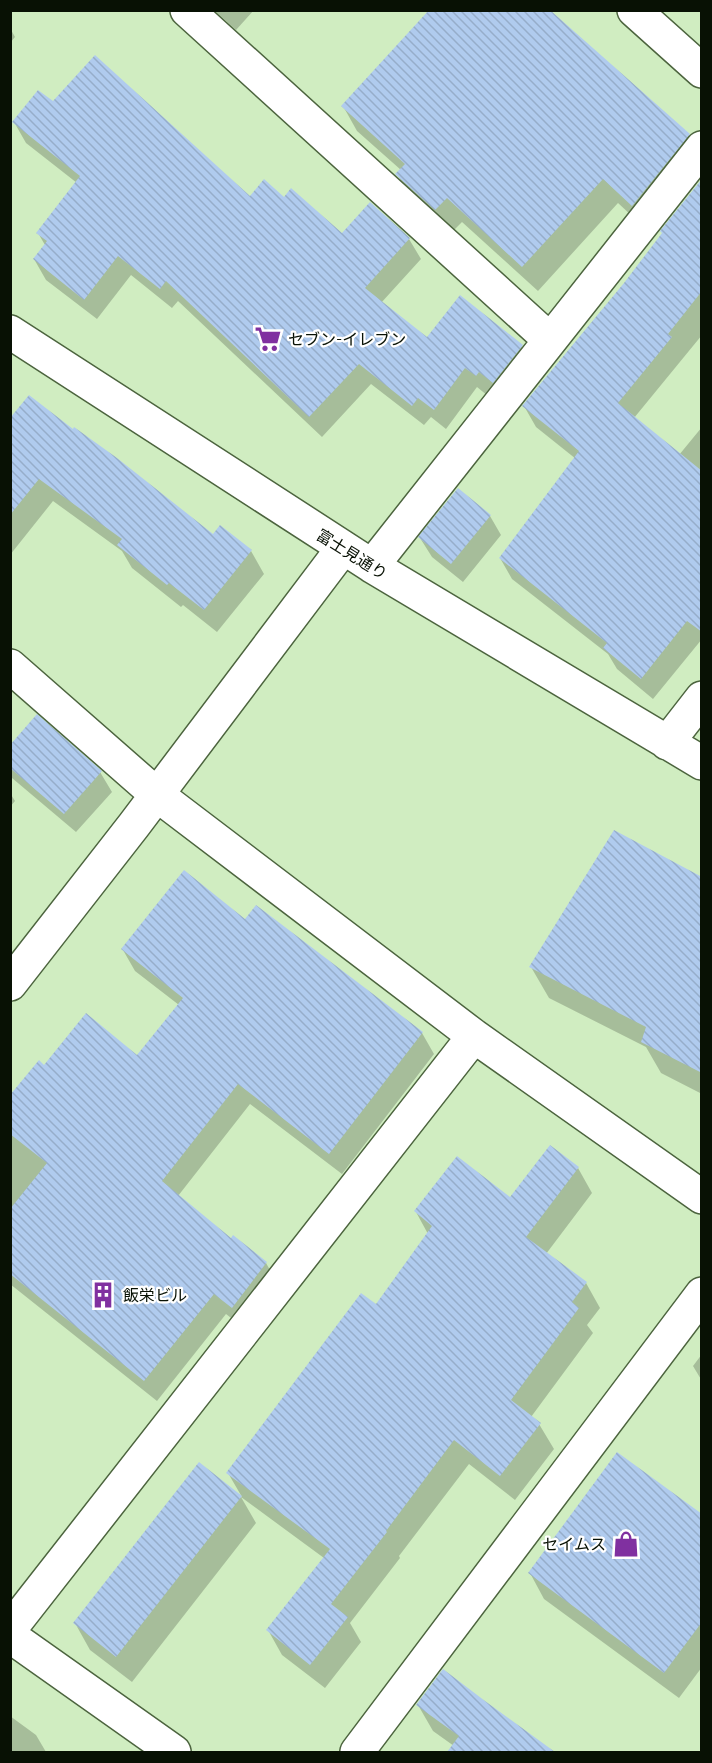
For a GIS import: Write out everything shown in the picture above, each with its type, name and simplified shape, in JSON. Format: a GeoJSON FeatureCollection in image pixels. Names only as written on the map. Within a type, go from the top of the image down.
{"type":"FeatureCollection","features":[{"type":"Feature","properties":{"kind":"street"},"geometry":{"type":"LineString","coordinates":[[187,10],[550,340]]}},
{"type":"Feature","properties":{"kind":"street"},"geometry":{"type":"LineString","coordinates":[[634,10],[702,71]]}},
{"type":"Feature","properties":{"kind":"street"},"geometry":{"type":"LineString","coordinates":[[372,566],[702,148]]}},
{"type":"Feature","properties":{"kind":"street","name":"富士見通り"},"geometry":{"type":"LineString","coordinates":[[10,332],[343,548],[702,764]]}},
{"type":"Feature","properties":{"kind":"street"},"geometry":{"type":"LineString","coordinates":[[10,984],[343,548]]}},
{"type":"Feature","properties":{"kind":"street"},"geometry":{"type":"LineString","coordinates":[[10,666],[156,794],[474,1036],[702,1197]]}},
{"type":"Feature","properties":{"kind":"street"},"geometry":{"type":"LineString","coordinates":[[667,743],[702,698]]}},
{"type":"Feature","properties":{"kind":"street"},"geometry":{"type":"LineString","coordinates":[[10,1629],[474,1036]]}},
{"type":"Feature","properties":{"kind":"street"},"geometry":{"type":"LineString","coordinates":[[357,1752],[702,1294]]}},
{"type":"Feature","properties":{"kind":"street"},"geometry":{"type":"LineString","coordinates":[[10,1636],[174,1752]]}},
{"type":"Feature","properties":{"kind":"building"},"geometry":{"type":"Polygon","coordinates":[[[429,10],[550,10],[690,134],[632,206],[603,179],[522,267],[447,198],[435,210],[395,174],[405,164],[341,106],[429,10]]]}},
{"type":"Feature","properties":{"kind":"building"},"geometry":{"type":"Polygon","coordinates":[[[95,55],[250,196],[264,179],[284,197],[291,188],[342,233],[370,202],[410,238],[365,288],[427,337],[460,295],[523,345],[493,383],[479,372],[476,376],[465,368],[434,410],[418,398],[412,406],[359,364],[309,417],[166,281],[160,289],[118,256],[84,300],[33,259],[47,241],[36,233],[80,176],[12,122],[38,90],[53,101],[95,55]]]}},
{"type":"Feature","properties":{"kind":"building"},"geometry":{"type":"Polygon","coordinates":[[[702,179],[702,291],[668,334],[672,337],[618,403],[702,471],[702,632],[687,621],[641,679],[603,648],[607,643],[499,558],[579,451],[522,406],[624,283],[662,233],[660,231],[702,179]]]}},
{"type":"Feature","properties":{"kind":"building"},"geometry":{"type":"Polygon","coordinates":[[[29,395],[73,429],[74,427],[117,458],[213,534],[220,525],[252,550],[204,610],[169,583],[167,585],[117,545],[122,539],[39,479],[10,515],[10,418],[29,395]]]}},
{"type":"Feature","properties":{"kind":"building"},"geometry":{"type":"Polygon","coordinates":[[[458,488],[491,515],[451,564],[418,537],[458,488]]]}},
{"type":"Feature","properties":{"kind":"building"},"geometry":{"type":"Polygon","coordinates":[[[37,714],[102,771],[64,814],[10,768],[10,745],[37,714]]]}},
{"type":"Feature","properties":{"kind":"building"},"geometry":{"type":"Polygon","coordinates":[[[614,830],[702,877],[702,1073],[641,1042],[646,1027],[529,967],[614,830]]]}},
{"type":"Feature","properties":{"kind":"building"},"geometry":{"type":"Polygon","coordinates":[[[184,870],[245,919],[256,905],[423,1032],[329,1154],[238,1084],[162,1181],[231,1238],[233,1235],[267,1262],[232,1308],[214,1294],[144,1381],[10,1274],[10,1209],[47,1163],[10,1134],[10,1095],[39,1060],[44,1065],[86,1013],[137,1055],[183,998],[121,949],[184,870]]]}},
{"type":"Feature","properties":{"kind":"building"},"geometry":{"type":"Polygon","coordinates":[[[550,1145],[579,1167],[526,1237],[587,1282],[572,1302],[579,1308],[511,1400],[541,1423],[500,1476],[454,1440],[331,1604],[348,1617],[310,1665],[266,1630],[330,1549],[226,1473],[361,1293],[376,1304],[432,1226],[414,1211],[457,1156],[510,1197],[550,1145]]]}},
{"type":"Feature","properties":{"kind":"building","name":"セイムス"},"geometry":{"type":"Polygon","coordinates":[[[617,1452],[702,1514],[702,1622],[664,1673],[528,1573],[617,1452]]]}},
{"type":"Feature","properties":{"kind":"building"},"geometry":{"type":"Polygon","coordinates":[[[199,1462],[242,1496],[116,1657],[73,1623],[199,1462]]]}},
{"type":"Feature","properties":{"kind":"building"},"geometry":{"type":"Polygon","coordinates":[[[443,1669],[555,1752],[447,1752],[459,1736],[416,1705],[443,1669]]]}},
{"type":"Feature","properties":{"kind":"place","name":"セブン-イレブン"},"geometry":{"type":"Point","coordinates":[268,339]}},
{"type":"Feature","properties":{"kind":"place","name":"飯栄ビル"},"geometry":{"type":"Point","coordinates":[103,1295]}},
{"type":"Feature","properties":{"kind":"place","name":"セイムス"},"geometry":{"type":"Point","coordinates":[626,1544]}}]}
